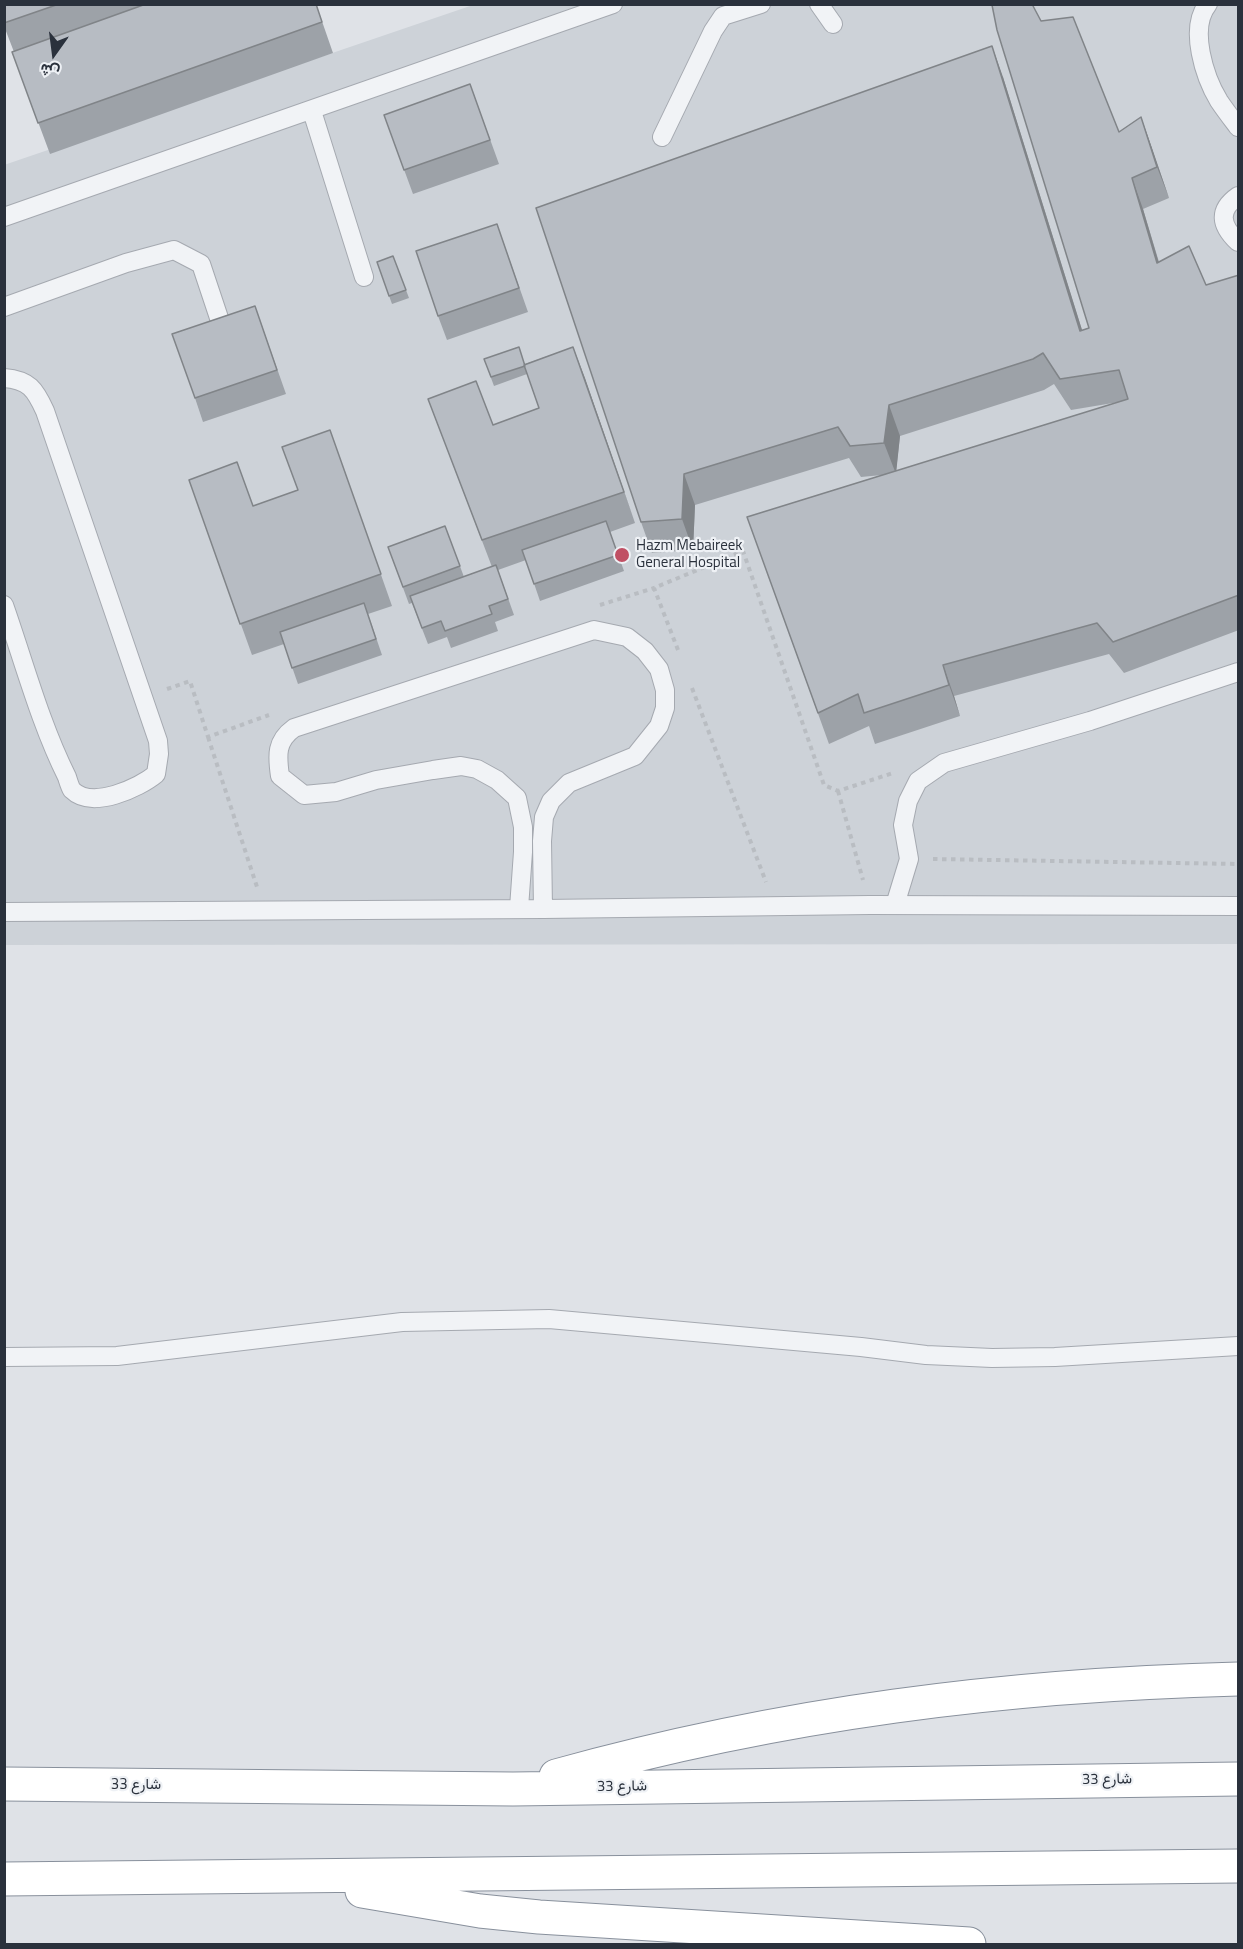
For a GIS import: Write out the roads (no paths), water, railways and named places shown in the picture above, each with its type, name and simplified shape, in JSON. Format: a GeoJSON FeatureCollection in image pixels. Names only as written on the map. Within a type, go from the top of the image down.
{"type":"FeatureCollection","features":[{"type":"Feature","properties":{"kind":"highway"},"geometry":{"type":"LineString","coordinates":[[513,1789],[699,1740],[792,1721],[887,1706],[1068,1686],[1239,1679]]}},
{"type":"Feature","properties":{"kind":"highway","name":"شارع 33"},"geometry":{"type":"LineString","coordinates":[[4,1785],[513,1789],[1239,1779]]}},
{"type":"Feature","properties":{"kind":"highway"},"geometry":{"type":"LineString","coordinates":[[4,1880],[1239,1866]]}},
{"type":"Feature","properties":{"kind":"highway"},"geometry":{"type":"LineString","coordinates":[[305,1877],[421,1902],[539,1917],[969,1944]]}},
{"type":"Feature","properties":{"kind":"lane"},"geometry":{"type":"LineString","coordinates":[[4,217],[613,4]]}},
{"type":"Feature","properties":{"kind":"lane"},"geometry":{"type":"LineString","coordinates":[[662,137],[713,31],[723,16],[761,4]]}},
{"type":"Feature","properties":{"kind":"lane"},"geometry":{"type":"LineString","coordinates":[[819,4],[833,24]]}},
{"type":"Feature","properties":{"kind":"lane"},"geometry":{"type":"LineString","coordinates":[[1208,4],[1202,11],[1197,38],[1204,64],[1219,100],[1239,127]]}},
{"type":"Feature","properties":{"kind":"lane"},"geometry":{"type":"LineString","coordinates":[[312,111],[364,277]]}},
{"type":"Feature","properties":{"kind":"lane"},"geometry":{"type":"LineString","coordinates":[[1239,196],[1229,202],[1224,210],[1223,219],[1233,237],[1239,242]]}},
{"type":"Feature","properties":{"kind":"lane"},"geometry":{"type":"LineString","coordinates":[[4,307],[126,263],[174,250],[201,264],[219,318]]}},
{"type":"Feature","properties":{"kind":"lane"},"geometry":{"type":"LineString","coordinates":[[4,378],[21,380],[32,387],[45,411],[158,741],[156,774],[136,788],[105,798],[88,797],[72,790],[56,755],[4,605]]}},
{"type":"Feature","properties":{"kind":"lane"},"geometry":{"type":"LineString","coordinates":[[519,908],[524,852],[523,827],[517,798],[497,780],[477,769],[461,766],[376,780],[336,792],[304,795],[280,776],[277,756],[284,736],[294,728],[594,630],[627,637],[645,651],[659,669],[665,690],[665,708],[659,726],[635,756],[569,783],[551,801],[544,817],[543,829],[543,909]]}},
{"type":"Feature","properties":{"kind":"lane"},"geometry":{"type":"LineString","coordinates":[[895,905],[909,859],[903,825],[908,801],[918,781],[944,763],[1090,721],[1239,672]]}},
{"type":"Feature","properties":{"kind":"lane"},"geometry":{"type":"LineString","coordinates":[[4,912],[870,905],[1239,906]]}},
{"type":"Feature","properties":{"kind":"lane"},"geometry":{"type":"LineString","coordinates":[[4,1357],[117,1356],[402,1322],[549,1319],[926,1355],[992,1358],[1055,1357],[1239,1346]]}},
{"type":"Feature","properties":{"kind":"place","name":"Hazm Mebaireek General Hospital"},"geometry":{"type":"Point","coordinates":[622,555]}}]}
